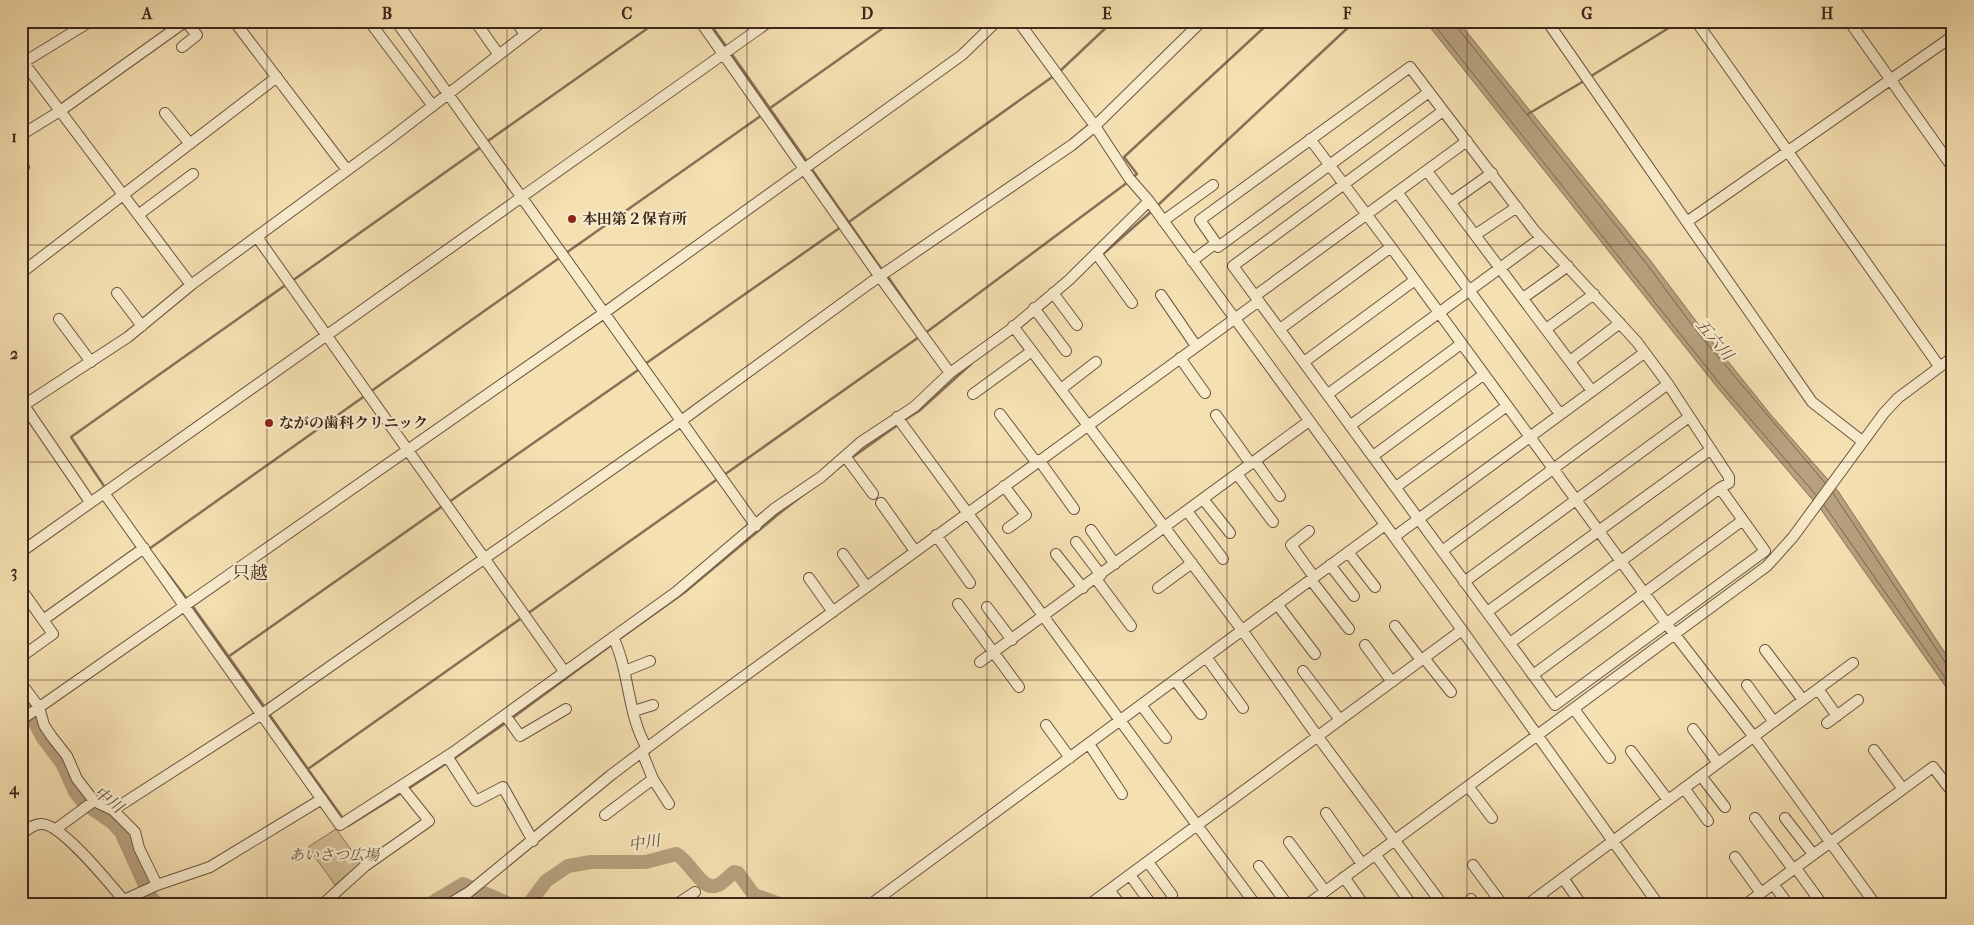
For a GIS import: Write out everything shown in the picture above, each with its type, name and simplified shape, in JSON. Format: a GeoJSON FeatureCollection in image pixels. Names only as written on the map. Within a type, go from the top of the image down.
{"type":"FeatureCollection","features":[{"type":"Feature","properties":{"kind":"street"},"geometry":{"type":"LineString","coordinates":[[91,21],[22,62],[191,285]]}},
{"type":"Feature","properties":{"kind":"street"},"geometry":{"type":"LineString","coordinates":[[21,135],[60,111],[186,21],[198,35],[182,47]]}},
{"type":"Feature","properties":{"kind":"street"},"geometry":{"type":"LineString","coordinates":[[234,21],[347,170]]}},
{"type":"Feature","properties":{"kind":"street"},"geometry":{"type":"LineString","coordinates":[[369,21],[433,106]]}},
{"type":"Feature","properties":{"kind":"street"},"geometry":{"type":"LineString","coordinates":[[396,21],[756,526]]}},
{"type":"Feature","properties":{"kind":"street"},"geometry":{"type":"LineString","coordinates":[[475,21],[499,55]]}},
{"type":"Feature","properties":{"kind":"street"},"geometry":{"type":"LineString","coordinates":[[516,21],[525,35]]}},
{"type":"Feature","properties":{"kind":"street"},"geometry":{"type":"LineString","coordinates":[[90,502],[22,404],[91,362],[142,326],[191,285],[449,94],[543,21]]}},
{"type":"Feature","properties":{"kind":"street"},"geometry":{"type":"LineString","coordinates":[[700,21],[950,373]]}},
{"type":"Feature","properties":{"kind":"street"},"geometry":{"type":"LineString","coordinates":[[21,552],[770,21]]}},
{"type":"Feature","properties":{"kind":"street"},"geometry":{"type":"LineString","coordinates":[[21,720],[604,313],[962,55],[997,21]]}},
{"type":"Feature","properties":{"kind":"street"},"geometry":{"type":"LineString","coordinates":[[1018,21],[1095,126],[1129,178],[1149,201],[1462,630],[1658,904]]}},
{"type":"Feature","properties":{"kind":"street"},"geometry":{"type":"LineString","coordinates":[[113,810],[262,714],[484,560],[880,277],[1072,144],[1095,126],[1202,21]]}},
{"type":"Feature","properties":{"kind":"street"},"geometry":{"type":"LineString","coordinates":[[1547,21],[1688,221],[1812,402],[1859,445]]}},
{"type":"Feature","properties":{"kind":"street"},"geometry":{"type":"LineString","coordinates":[[1696,21],[1939,366]]}},
{"type":"Feature","properties":{"kind":"street"},"geometry":{"type":"LineString","coordinates":[[1849,21],[1953,168]]}},
{"type":"Feature","properties":{"kind":"street"},"geometry":{"type":"LineString","coordinates":[[1688,221],[1953,36]]}},
{"type":"Feature","properties":{"kind":"street"},"geometry":{"type":"LineString","coordinates":[[1429,92],[1218,247],[1200,220],[1410,67],[1541,238],[1620,323],[1668,384],[1729,477],[1729,483],[1510,643]]}},
{"type":"Feature","properties":{"kind":"street"},"geometry":{"type":"LineString","coordinates":[[21,273],[277,78]]}},
{"type":"Feature","properties":{"kind":"street"},"geometry":{"type":"LineString","coordinates":[[1444,111],[1233,266],[1555,705],[1765,551],[1720,488]]}},
{"type":"Feature","properties":{"kind":"street"},"geometry":{"type":"LineString","coordinates":[[165,112],[190,144]]}},
{"type":"Feature","properties":{"kind":"street"},"geometry":{"type":"LineString","coordinates":[[1310,139],[1667,624],[1754,737],[1875,904]]}},
{"type":"Feature","properties":{"kind":"street"},"geometry":{"type":"LineString","coordinates":[[450,904],[469,892],[644,750],[1180,358],[1366,215],[1467,141]]}},
{"type":"Feature","properties":{"kind":"street"},"geometry":{"type":"LineString","coordinates":[[1427,171],[1592,391]]}},
{"type":"Feature","properties":{"kind":"street"},"geometry":{"type":"LineString","coordinates":[[138,215],[193,174]]}},
{"type":"Feature","properties":{"kind":"street"},"geometry":{"type":"LineString","coordinates":[[1451,202],[1492,174]]}},
{"type":"Feature","properties":{"kind":"street"},"geometry":{"type":"LineString","coordinates":[[1163,221],[1213,185]]}},
{"type":"Feature","properties":{"kind":"street"},"geometry":{"type":"LineString","coordinates":[[1398,192],[1560,414]]}},
{"type":"Feature","properties":{"kind":"street"},"geometry":{"type":"LineString","coordinates":[[104,493],[340,825],[447,756],[564,671],[615,640],[676,592],[774,509],[821,477],[845,456],[897,417],[914,407],[950,373],[1013,326],[1053,293],[1149,201]]}},
{"type":"Feature","properties":{"kind":"street"},"geometry":{"type":"LineString","coordinates":[[1476,235],[1517,207]]}},
{"type":"Feature","properties":{"kind":"street"},"geometry":{"type":"LineString","coordinates":[[256,237],[564,671]]}},
{"type":"Feature","properties":{"kind":"street"},"geometry":{"type":"LineString","coordinates":[[1328,394],[1541,238]]}},
{"type":"Feature","properties":{"kind":"street"},"geometry":{"type":"LineString","coordinates":[[1192,260],[1216,243]]}},
{"type":"Feature","properties":{"kind":"street"},"geometry":{"type":"LineString","coordinates":[[1280,329],[1391,247]]}},
{"type":"Feature","properties":{"kind":"street"},"geometry":{"type":"LineString","coordinates":[[1096,253],[1132,302]]}},
{"type":"Feature","properties":{"kind":"street"},"geometry":{"type":"LineString","coordinates":[[1523,298],[1568,266]]}},
{"type":"Feature","properties":{"kind":"street"},"geometry":{"type":"LineString","coordinates":[[1304,362],[1415,280]]}},
{"type":"Feature","properties":{"kind":"street"},"geometry":{"type":"LineString","coordinates":[[117,293],[142,326]]}},
{"type":"Feature","properties":{"kind":"street"},"geometry":{"type":"LineString","coordinates":[[1053,293],[1077,325]]}},
{"type":"Feature","properties":{"kind":"street"},"geometry":{"type":"LineString","coordinates":[[1546,329],[1594,294]]}},
{"type":"Feature","properties":{"kind":"street"},"geometry":{"type":"LineString","coordinates":[[1161,295],[1196,346]]}},
{"type":"Feature","properties":{"kind":"street"},"geometry":{"type":"LineString","coordinates":[[1034,308],[1066,351]]}},
{"type":"Feature","properties":{"kind":"street"},"geometry":{"type":"LineString","coordinates":[[59,319],[91,362]]}},
{"type":"Feature","properties":{"kind":"street"},"geometry":{"type":"LineString","coordinates":[[1570,361],[1620,323]]}},
{"type":"Feature","properties":{"kind":"street"},"geometry":{"type":"LineString","coordinates":[[1013,326],[1166,527],[1442,904]]}},
{"type":"Feature","properties":{"kind":"street"},"geometry":{"type":"LineString","coordinates":[[1351,425],[1461,344]]}},
{"type":"Feature","properties":{"kind":"street"},"geometry":{"type":"LineString","coordinates":[[972,394],[1032,351]]}},
{"type":"Feature","properties":{"kind":"street"},"geometry":{"type":"LineString","coordinates":[[1394,537],[1644,353]]}},
{"type":"Feature","properties":{"kind":"street"},"geometry":{"type":"LineString","coordinates":[[1308,904],[1767,566],[1793,537],[1859,445],[1898,398],[1953,357]]}},
{"type":"Feature","properties":{"kind":"street"},"geometry":{"type":"LineString","coordinates":[[1180,358],[1205,392]]}},
{"type":"Feature","properties":{"kind":"street"},"geometry":{"type":"LineString","coordinates":[[1061,389],[1096,362]]}},
{"type":"Feature","properties":{"kind":"street"},"geometry":{"type":"LineString","coordinates":[[1373,456],[1484,375]]}},
{"type":"Feature","properties":{"kind":"street"},"geometry":{"type":"LineString","coordinates":[[1442,550],[1668,384]]}},
{"type":"Feature","properties":{"kind":"street"},"geometry":{"type":"LineString","coordinates":[[1396,487],[1506,406]]}},
{"type":"Feature","properties":{"kind":"street"},"geometry":{"type":"LineString","coordinates":[[1000,414],[1074,509]]}},
{"type":"Feature","properties":{"kind":"street"},"geometry":{"type":"LineString","coordinates":[[1216,415],[1280,496]]}},
{"type":"Feature","properties":{"kind":"street"},"geometry":{"type":"LineString","coordinates":[[897,417],[1256,904]]}},
{"type":"Feature","properties":{"kind":"street"},"geometry":{"type":"LineString","coordinates":[[1464,582],[1690,417]]}},
{"type":"Feature","properties":{"kind":"street"},"geometry":{"type":"LineString","coordinates":[[980,662],[1309,421]]}},
{"type":"Feature","properties":{"kind":"street"},"geometry":{"type":"LineString","coordinates":[[1487,612],[1710,450]]}},
{"type":"Feature","properties":{"kind":"street"},"geometry":{"type":"LineString","coordinates":[[845,456],[873,494]]}},
{"type":"Feature","properties":{"kind":"street"},"geometry":{"type":"LineString","coordinates":[[1237,474],[1273,522]]}},
{"type":"Feature","properties":{"kind":"street"},"geometry":{"type":"LineString","coordinates":[[1004,486],[1026,515],[1008,528]]}},
{"type":"Feature","properties":{"kind":"street"},"geometry":{"type":"LineString","coordinates":[[1204,499],[1230,533]]}},
{"type":"Feature","properties":{"kind":"street"},"geometry":{"type":"LineString","coordinates":[[882,503],[915,551]]}},
{"type":"Feature","properties":{"kind":"street"},"geometry":{"type":"LineString","coordinates":[[1187,511],[1223,559]]}},
{"type":"Feature","properties":{"kind":"street"},"geometry":{"type":"LineString","coordinates":[[1533,675],[1743,520]]}},
{"type":"Feature","properties":{"kind":"street"},"geometry":{"type":"LineString","coordinates":[[872,904],[1385,525]]}},
{"type":"Feature","properties":{"kind":"street"},"geometry":{"type":"LineString","coordinates":[[1091,530],[1115,564]]}},
{"type":"Feature","properties":{"kind":"street"},"geometry":{"type":"LineString","coordinates":[[1309,531],[1291,545],[1349,629]]}},
{"type":"Feature","properties":{"kind":"street"},"geometry":{"type":"LineString","coordinates":[[936,535],[970,583]]}},
{"type":"Feature","properties":{"kind":"street"},"geometry":{"type":"LineString","coordinates":[[1076,542],[1131,626]]}},
{"type":"Feature","properties":{"kind":"street"},"geometry":{"type":"LineString","coordinates":[[43,620],[144,548]]}},
{"type":"Feature","properties":{"kind":"street"},"geometry":{"type":"LineString","coordinates":[[1348,552],[1375,587]]}},
{"type":"Feature","properties":{"kind":"street"},"geometry":{"type":"LineString","coordinates":[[843,554],[866,586]]}},
{"type":"Feature","properties":{"kind":"street"},"geometry":{"type":"LineString","coordinates":[[1056,554],[1082,588]]}},
{"type":"Feature","properties":{"kind":"street"},"geometry":{"type":"LineString","coordinates":[[1158,588],[1192,563]]}},
{"type":"Feature","properties":{"kind":"street"},"geometry":{"type":"LineString","coordinates":[[1330,565],[1354,596]]}},
{"type":"Feature","properties":{"kind":"street"},"geometry":{"type":"LineString","coordinates":[[809,578],[833,612]]}},
{"type":"Feature","properties":{"kind":"street"},"geometry":{"type":"LineString","coordinates":[[21,590],[53,634],[21,657]]}},
{"type":"Feature","properties":{"kind":"street"},"geometry":{"type":"LineString","coordinates":[[958,604],[1019,687]]}},
{"type":"Feature","properties":{"kind":"street"},"geometry":{"type":"LineString","coordinates":[[1277,604],[1315,654]]}},
{"type":"Feature","properties":{"kind":"street"},"geometry":{"type":"LineString","coordinates":[[987,607],[1012,640]]}},
{"type":"Feature","properties":{"kind":"street"},"geometry":{"type":"LineString","coordinates":[[1395,626],[1451,692]]}},
{"type":"Feature","properties":{"kind":"street"},"geometry":{"type":"LineString","coordinates":[[1090,904],[1462,630]]}},
{"type":"Feature","properties":{"kind":"street"},"geometry":{"type":"LineString","coordinates":[[615,640],[625,671],[639,736],[653,779],[669,804]]}},
{"type":"Feature","properties":{"kind":"street"},"geometry":{"type":"LineString","coordinates":[[1365,645],[1392,682]]}},
{"type":"Feature","properties":{"kind":"street"},"geometry":{"type":"LineString","coordinates":[[1765,650],[1803,700]]}},
{"type":"Feature","properties":{"kind":"street"},"geometry":{"type":"LineString","coordinates":[[1206,657],[1243,708]]}},
{"type":"Feature","properties":{"kind":"street"},"geometry":{"type":"LineString","coordinates":[[625,671],[650,661]]}},
{"type":"Feature","properties":{"kind":"street"},"geometry":{"type":"LineString","coordinates":[[1528,904],[1853,663]]}},
{"type":"Feature","properties":{"kind":"street"},"geometry":{"type":"LineString","coordinates":[[1303,671],[1340,720]]}},
{"type":"Feature","properties":{"kind":"street"},"geometry":{"type":"LineString","coordinates":[[1175,680],[1201,714]]}},
{"type":"Feature","properties":{"kind":"street"},"geometry":{"type":"LineString","coordinates":[[21,683],[39,708],[44,725],[67,756],[90,805]]}},
{"type":"Feature","properties":{"kind":"street"},"geometry":{"type":"LineString","coordinates":[[1747,685],[1774,722]]}},
{"type":"Feature","properties":{"kind":"street"},"geometry":{"type":"LineString","coordinates":[[1818,689],[1837,716]]}},
{"type":"Feature","properties":{"kind":"street"},"geometry":{"type":"LineString","coordinates":[[1827,723],[1858,700]]}},
{"type":"Feature","properties":{"kind":"street"},"geometry":{"type":"LineString","coordinates":[[634,711],[653,705]]}},
{"type":"Feature","properties":{"kind":"street"},"geometry":{"type":"LineString","coordinates":[[1142,705],[1166,738]]}},
{"type":"Feature","properties":{"kind":"street"},"geometry":{"type":"LineString","coordinates":[[505,715],[520,736],[566,709]]}},
{"type":"Feature","properties":{"kind":"street"},"geometry":{"type":"LineString","coordinates":[[1574,709],[1610,758]]}},
{"type":"Feature","properties":{"kind":"street"},"geometry":{"type":"LineString","coordinates":[[1046,725],[1070,758]]}},
{"type":"Feature","properties":{"kind":"street"},"geometry":{"type":"LineString","coordinates":[[1694,729],[1718,764]]}},
{"type":"Feature","properties":{"kind":"street"},"geometry":{"type":"LineString","coordinates":[[1089,744],[1122,794]]}},
{"type":"Feature","properties":{"kind":"street"},"geometry":{"type":"LineString","coordinates":[[1874,750],[1903,788]]}},
{"type":"Feature","properties":{"kind":"street"},"geometry":{"type":"LineString","coordinates":[[1631,751],[1668,800]]}},
{"type":"Feature","properties":{"kind":"street"},"geometry":{"type":"LineString","coordinates":[[447,756],[476,801],[503,787],[533,840]]}},
{"type":"Feature","properties":{"kind":"street"},"geometry":{"type":"LineString","coordinates":[[1746,904],[1934,767],[1953,793]]}},
{"type":"Feature","properties":{"kind":"street"},"geometry":{"type":"LineString","coordinates":[[1701,776],[1725,807]]}},
{"type":"Feature","properties":{"kind":"street"},"geometry":{"type":"LineString","coordinates":[[605,815],[653,779]]}},
{"type":"Feature","properties":{"kind":"street"},"geometry":{"type":"LineString","coordinates":[[323,904],[365,866],[429,821],[401,786]]}},
{"type":"Feature","properties":{"kind":"street"},"geometry":{"type":"LineString","coordinates":[[1468,786],[1492,818]]}},
{"type":"Feature","properties":{"kind":"street"},"geometry":{"type":"LineString","coordinates":[[1684,788],[1708,821]]}},
{"type":"Feature","properties":{"kind":"street"},"geometry":{"type":"LineString","coordinates":[[21,835],[31,827],[41,824],[56,829],[103,876],[124,903],[157,885],[210,867],[322,799]]}},
{"type":"Feature","properties":{"kind":"street"},"geometry":{"type":"LineString","coordinates":[[56,829],[90,805],[113,810],[135,832],[139,848],[157,885]]}},
{"type":"Feature","properties":{"kind":"street"},"geometry":{"type":"LineString","coordinates":[[1326,814],[1362,864]]}},
{"type":"Feature","properties":{"kind":"street"},"geometry":{"type":"LineString","coordinates":[[1755,818],[1819,900]]}},
{"type":"Feature","properties":{"kind":"street"},"geometry":{"type":"LineString","coordinates":[[1785,818],[1813,854]]}},
{"type":"Feature","properties":{"kind":"street"},"geometry":{"type":"LineString","coordinates":[[1290,842],[1326,891]]}},
{"type":"Feature","properties":{"kind":"street"},"geometry":{"type":"LineString","coordinates":[[1375,854],[1411,904]]}},
{"type":"Feature","properties":{"kind":"street"},"geometry":{"type":"LineString","coordinates":[[1735,857],[1761,893]]}},
{"type":"Feature","properties":{"kind":"street"},"geometry":{"type":"LineString","coordinates":[[1148,862],[1172,895]]}},
{"type":"Feature","properties":{"kind":"street"},"geometry":{"type":"LineString","coordinates":[[1473,865],[1502,904]]}},
{"type":"Feature","properties":{"kind":"street"},"geometry":{"type":"LineString","coordinates":[[1259,866],[1287,904]]}},
{"type":"Feature","properties":{"kind":"street"},"geometry":{"type":"LineString","coordinates":[[1130,875],[1151,904]]}},
{"type":"Feature","properties":{"kind":"street"},"geometry":{"type":"LineString","coordinates":[[1344,877],[1363,904]]}},
{"type":"Feature","properties":{"kind":"street"},"geometry":{"type":"LineString","coordinates":[[1563,878],[1582,904]]}},
{"type":"Feature","properties":{"kind":"street"},"geometry":{"type":"LineString","coordinates":[[1773,884],[1788,904]]}},
{"type":"Feature","properties":{"kind":"street"},"geometry":{"type":"LineString","coordinates":[[1109,890],[1120,904]]}},
{"type":"Feature","properties":{"kind":"street"},"geometry":{"type":"LineString","coordinates":[[677,904],[695,892]]}},
{"type":"Feature","properties":{"kind":"street"},"geometry":{"type":"LineString","coordinates":[[1540,895],[1547,904]]}},
{"type":"Feature","properties":{"kind":"green space","name":"あいさつ広場"},"geometry":{"type":"Polygon","coordinates":[[[336,829],[361,863],[335,885],[308,847],[336,829]]]}},
{"type":"Feature","properties":{"kind":"water"},"geometry":{"type":"Polygon","coordinates":[[[1425,21],[1458,21],[1650,260],[1771,415],[1838,491],[1953,665],[1953,697],[1822,511],[1717,387],[1425,21]]]}},
{"type":"Feature","properties":{"kind":"waterway"},"geometry":{"type":"LineString","coordinates":[[485,143],[658,21]]}},
{"type":"Feature","properties":{"kind":"waterway"},"geometry":{"type":"LineString","coordinates":[[708,21],[728,49]]}},
{"type":"Feature","properties":{"kind":"waterway"},"geometry":{"type":"LineString","coordinates":[[766,111],[893,21]]}},
{"type":"Feature","properties":{"kind":"waterway"},"geometry":{"type":"LineString","coordinates":[[1059,72],[1113,21]]}},
{"type":"Feature","properties":{"kind":"waterway"},"geometry":{"type":"LineString","coordinates":[[1132,178],[1137,174],[1124,157],[1271,21]]}},
{"type":"Feature","properties":{"kind":"waterway"},"geometry":{"type":"LineString","coordinates":[[1157,206],[1355,21]]}},
{"type":"Feature","properties":{"kind":"waterway"},"geometry":{"type":"LineString","coordinates":[[1588,78],[1680,21]]}},
{"type":"Feature","properties":{"kind":"waterway"},"geometry":{"type":"LineString","coordinates":[[731,53],[808,163]]}},
{"type":"Feature","properties":{"kind":"waterway"},"geometry":{"type":"LineString","coordinates":[[846,224],[1055,75]]}},
{"type":"Feature","properties":{"kind":"waterway"},"geometry":{"type":"LineString","coordinates":[[1528,114],[1584,81]]}},
{"type":"Feature","properties":{"kind":"waterway"},"geometry":{"type":"LineString","coordinates":[[566,253],[762,115]]}},
{"type":"Feature","properties":{"kind":"waterway"},"geometry":{"type":"LineString","coordinates":[[292,281],[481,147]]}},
{"type":"Feature","properties":{"kind":"waterway"},"geometry":{"type":"LineString","coordinates":[[811,168],[882,270]]}},
{"type":"Feature","properties":{"kind":"waterway"},"geometry":{"type":"LineString","coordinates":[[924,334],[1128,182]]}},
{"type":"Feature","properties":{"kind":"waterway"},"geometry":{"type":"LineString","coordinates":[[1101,256],[1153,210]]}},
{"type":"Feature","properties":{"kind":"waterway"},"geometry":{"type":"LineString","coordinates":[[645,364],[841,227]]}},
{"type":"Feature","properties":{"kind":"waterway"},"geometry":{"type":"LineString","coordinates":[[370,392],[562,256]]}},
{"type":"Feature","properties":{"kind":"waterway"},"geometry":{"type":"LineString","coordinates":[[886,274],[921,325]]}},
{"type":"Feature","properties":{"kind":"waterway"},"geometry":{"type":"LineString","coordinates":[[106,489],[71,437],[287,284]]}},
{"type":"Feature","properties":{"kind":"waterway"},"geometry":{"type":"LineString","coordinates":[[724,475],[919,337]]}},
{"type":"Feature","properties":{"kind":"waterway"},"geometry":{"type":"LineString","coordinates":[[903,421],[919,411],[971,364]]}},
{"type":"Feature","properties":{"kind":"waterway"},"geometry":{"type":"LineString","coordinates":[[449,502],[641,368]]}},
{"type":"Feature","properties":{"kind":"waterway"},"geometry":{"type":"LineString","coordinates":[[149,549],[366,395]]}},
{"type":"Feature","properties":{"kind":"waterway"},"geometry":{"type":"LineString","coordinates":[[850,459],[899,424]]}},
{"type":"Feature","properties":{"kind":"waterway"},"geometry":{"type":"LineString","coordinates":[[618,640],[685,592],[781,512],[846,462]]}},
{"type":"Feature","properties":{"kind":"waterway"},"geometry":{"type":"LineString","coordinates":[[527,614],[719,478]]}},
{"type":"Feature","properties":{"kind":"waterway"},"geometry":{"type":"LineString","coordinates":[[228,657],[444,505]]}},
{"type":"Feature","properties":{"kind":"waterway"},"geometry":{"type":"LineString","coordinates":[[162,566],[187,599]]}},
{"type":"Feature","properties":{"kind":"waterway"},"geometry":{"type":"LineString","coordinates":[[191,604],[266,709]]}},
{"type":"Feature","properties":{"kind":"waterway"},"geometry":{"type":"LineString","coordinates":[[308,769],[523,617]]}},
{"type":"Feature","properties":{"kind":"waterway"},"geometry":{"type":"LineString","coordinates":[[511,719],[614,643]]}},
{"type":"Feature","properties":{"kind":"waterway","name":"中川"},"geometry":{"type":"LineString","coordinates":[[21,698],[43,738],[62,763],[75,792],[84,803],[113,823],[121,832],[150,896],[157,904]]}},
{"type":"Feature","properties":{"kind":"waterway"},"geometry":{"type":"LineString","coordinates":[[269,714],[344,820]]}},
{"type":"Feature","properties":{"kind":"waterway"},"geometry":{"type":"LineString","coordinates":[[452,760],[507,722]]}},
{"type":"Feature","properties":{"kind":"waterway"},"geometry":{"type":"LineString","coordinates":[[408,789],[447,763]]}},
{"type":"Feature","properties":{"kind":"waterway"},"geometry":{"type":"LineString","coordinates":[[347,824],[348,826],[403,792]]}},
{"type":"Feature","properties":{"kind":"waterway","name":"中川"},"geometry":{"type":"LineString","coordinates":[[529,904],[546,881],[568,866],[591,862],[646,862],[676,854],[707,884],[712,886],[718,885],[734,872],[738,873],[754,895],[780,904]]}},
{"type":"Feature","properties":{"kind":"waterway","name":"中川"},"geometry":{"type":"LineString","coordinates":[[430,904],[463,884],[509,904]]}},
{"type":"Feature","properties":{"kind":"place","name":"本田第２保育所"},"geometry":{"type":"Point","coordinates":[572,219]}},
{"type":"Feature","properties":{"kind":"place","name":"ながの歯科クリニック"},"geometry":{"type":"Point","coordinates":[269,423]}},
{"type":"Feature","properties":{"kind":"district","name":"只越"},"geometry":{"type":"Point","coordinates":[250,573]}},
{"type":"Feature","properties":{"kind":"water label","name":"五六川"},"geometry":{"type":"Point","coordinates":[1715,339]}}]}
